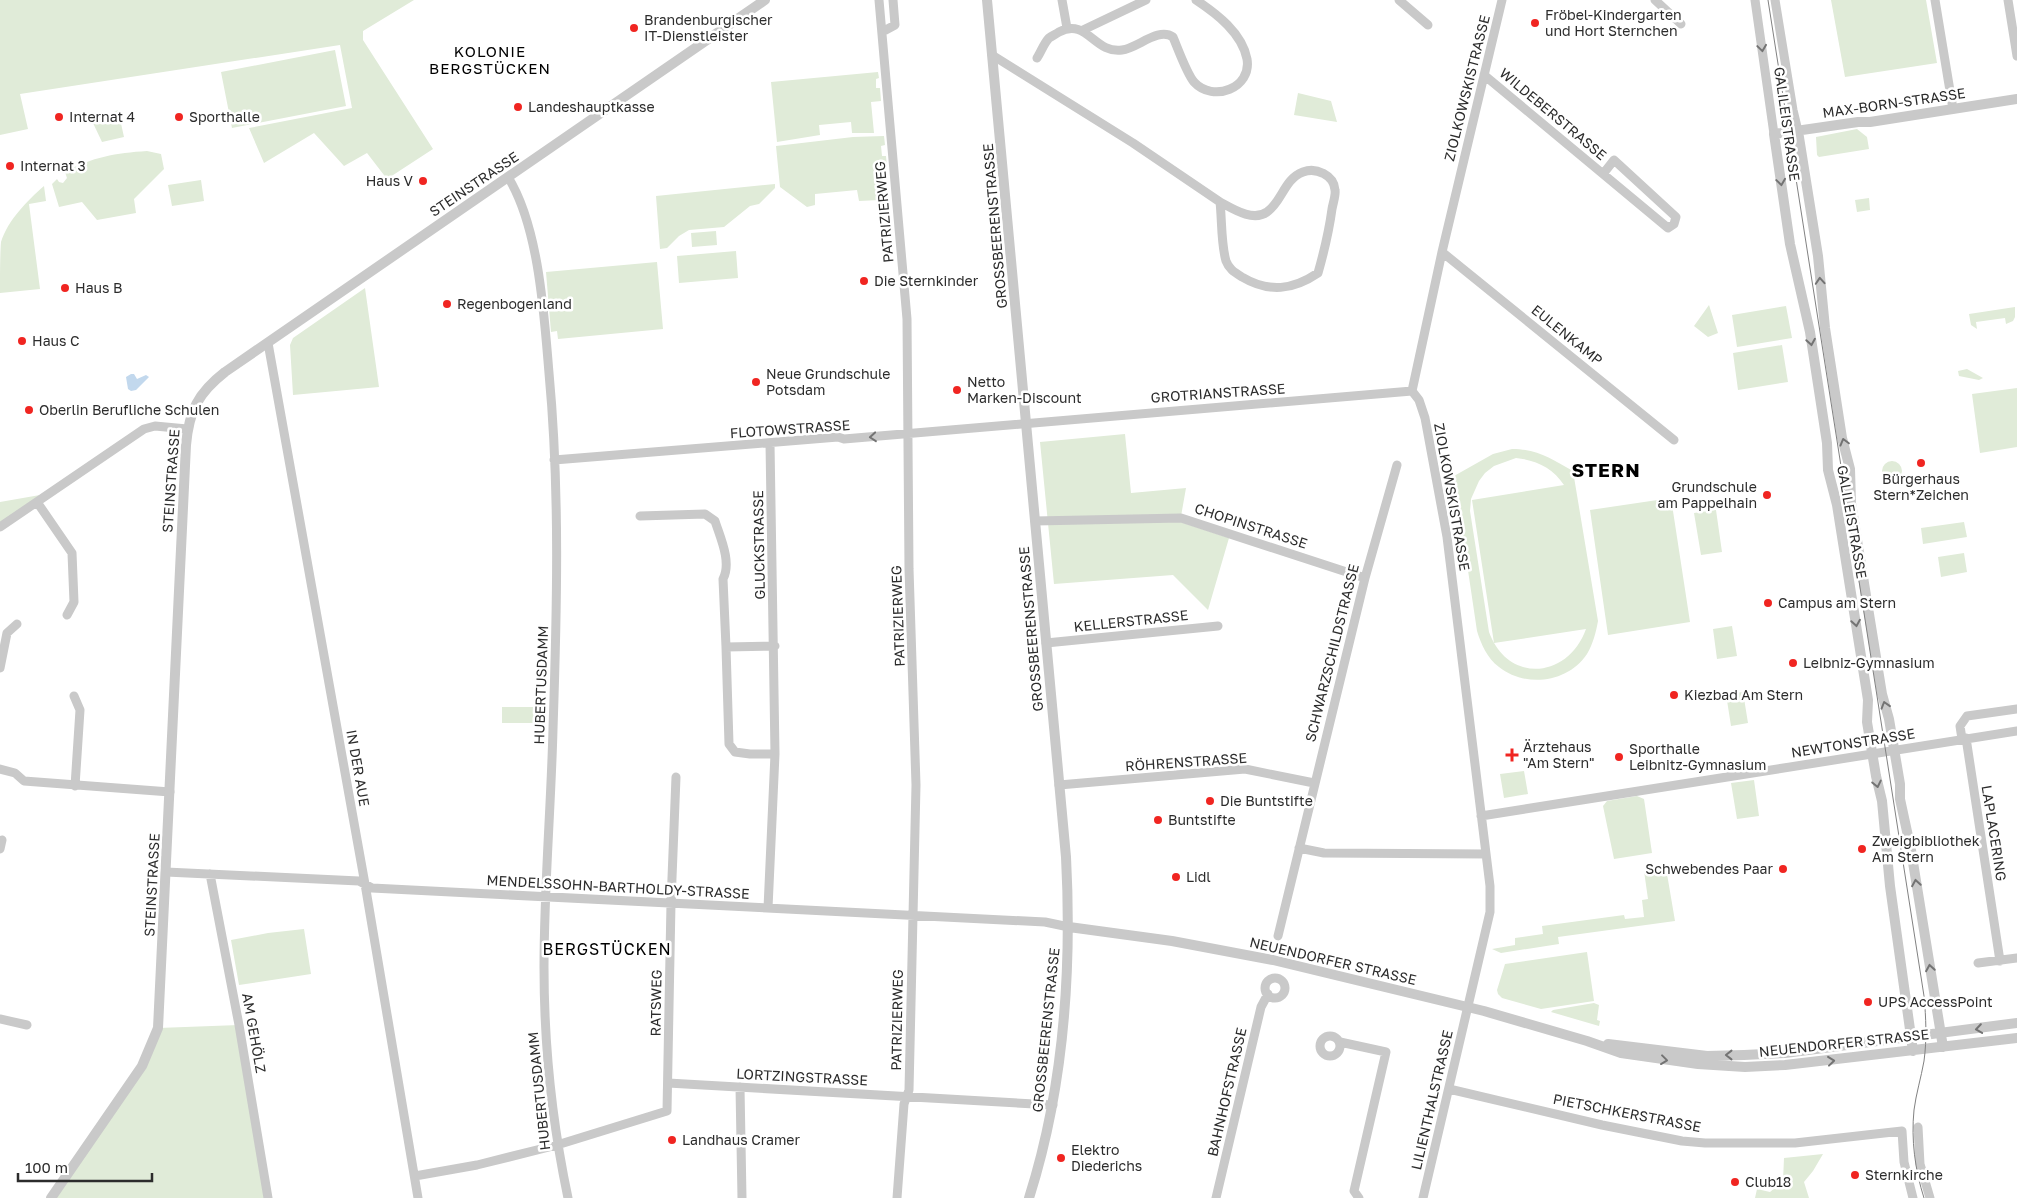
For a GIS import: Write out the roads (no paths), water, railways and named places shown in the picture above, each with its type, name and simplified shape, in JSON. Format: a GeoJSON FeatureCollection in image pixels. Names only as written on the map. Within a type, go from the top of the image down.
{"type":"FeatureCollection","features":[{"type":"Feature","properties":{"kind":"street","name":"STEINSTRASSE"},"geometry":{"type":"LineString","coordinates":[[51,1198],[142,1066],[158,1028],[187,429],[194,406],[207,387],[225,372],[765,0]]}},
{"type":"Feature","properties":{"kind":"street","name":"PATRIZIERWEG"},"geometry":{"type":"LineString","coordinates":[[879,0],[907,319],[910,569],[916,785],[909,1090],[904,1104],[897,1198]]}},
{"type":"Feature","properties":{"kind":"street"},"geometry":{"type":"LineString","coordinates":[[882,32],[895,25],[893,0]]}},
{"type":"Feature","properties":{"kind":"street","name":"GROSSBEERENSTRASSE"},"geometry":{"type":"LineString","coordinates":[[987,0],[1066,857],[1069,927],[1066,992],[1053,1105],[1029,1198]]}},
{"type":"Feature","properties":{"kind":"street"},"geometry":{"type":"LineString","coordinates":[[1062,0],[1067,28]]}},
{"type":"Feature","properties":{"kind":"street"},"geometry":{"type":"LineString","coordinates":[[1037,58],[1049,38],[1067,28],[1083,30],[1146,0]]}},
{"type":"Feature","properties":{"kind":"street"},"geometry":{"type":"LineString","coordinates":[[1083,30],[1102,46],[1114,50],[1128,49],[1160,35],[1170,36],[1194,82],[1204,89],[1223,92],[1239,83],[1245,74],[1247,60],[1238,36],[1196,0]]}},
{"type":"Feature","properties":{"kind":"street"},"geometry":{"type":"LineString","coordinates":[[1399,0],[1428,25]]}},
{"type":"Feature","properties":{"kind":"street","name":"ZIOLKOWSKISTRASSE"},"geometry":{"type":"LineString","coordinates":[[1468,1007],[1490,912],[1490,886],[1441,499],[1422,409],[1412,391],[1442,252],[1502,0]]}},
{"type":"Feature","properties":{"kind":"street"},"geometry":{"type":"LineString","coordinates":[[1655,0],[1681,24]]}},
{"type":"Feature","properties":{"kind":"street","name":"GALILEISTRASSE"},"geometry":{"type":"LineString","coordinates":[[1755,0],[1790,244],[1810,332],[1827,443],[1828,470],[1837,505],[1868,700],[1868,722],[1882,801],[1890,886],[1913,1051]]}},
{"type":"Feature","properties":{"kind":"street","name":"GALILEISTRASSE"},"geometry":{"type":"LineString","coordinates":[[1776,0],[1792,110],[1798,131],[1817,249],[1824,328],[1842,438],[1850,469],[1852,503],[1882,694],[1889,719],[1900,784],[1900,799],[1912,859],[1942,1047]]}},
{"type":"Feature","properties":{"kind":"street"},"geometry":{"type":"LineString","coordinates":[[1935,0],[1953,109]]}},
{"type":"Feature","properties":{"kind":"street"},"geometry":{"type":"LineString","coordinates":[[2008,0],[2017,56]]}},
{"type":"Feature","properties":{"kind":"street"},"geometry":{"type":"LineString","coordinates":[[992,55],[1133,143],[1238,213],[1256,215],[1267,212],[1290,181],[1303,172],[1322,172],[1331,179],[1335,189],[1329,231],[1318,273],[1303,283],[1286,287],[1268,287],[1253,283],[1230,270],[1226,260],[1220,202]]}},
{"type":"Feature","properties":{"kind":"street","name":"WILDEBERSTRASSE"},"geometry":{"type":"LineString","coordinates":[[1484,75],[1603,174],[1668,228],[1674,224],[1676,217],[1614,160],[1603,174]]}},
{"type":"Feature","properties":{"kind":"street","name":"MAX-BORN-STRASSE"},"geometry":{"type":"LineString","coordinates":[[1774,134],[1870,122],[2017,99]]}},
{"type":"Feature","properties":{"kind":"street","name":"HUBERTUSDAMM"},"geometry":{"type":"LineString","coordinates":[[508,177],[518,196],[530,236],[538,271],[548,351],[554,460],[557,608],[544,967],[550,1088],[557,1145],[568,1198]]}},
{"type":"Feature","properties":{"kind":"street","name":"EULENKAMP"},"geometry":{"type":"LineString","coordinates":[[1442,252],[1674,440]]}},
{"type":"Feature","properties":{"kind":"street","name":"IN DER AUE"},"geometry":{"type":"LineString","coordinates":[[268,343],[365,884],[418,1198]]}},
{"type":"Feature","properties":{"kind":"street","name":"GROTRIANSTRASSE"},"geometry":{"type":"LineString","coordinates":[[1026,423],[1412,391]]}},
{"type":"Feature","properties":{"kind":"street","name":"FLOTOWSTRASSE"},"geometry":{"type":"LineString","coordinates":[[554,460],[838,437],[844,439],[1026,423]]}},
{"type":"Feature","properties":{"kind":"street"},"geometry":{"type":"LineString","coordinates":[[0,528],[144,429],[156,426],[187,429]]}},
{"type":"Feature","properties":{"kind":"street","name":"GLUCKSTRASSE"},"geometry":{"type":"LineString","coordinates":[[768,908],[775,754],[775,646],[770,443]]}},
{"type":"Feature","properties":{"kind":"street","name":"SCHWARZSCHILDSTRASSE"},"geometry":{"type":"LineString","coordinates":[[1278,936],[1365,578],[1397,466]]}},
{"type":"Feature","properties":{"kind":"street"},"geometry":{"type":"LineString","coordinates":[[37,502],[72,553],[74,602],[67,615]]}},
{"type":"Feature","properties":{"kind":"street"},"geometry":{"type":"LineString","coordinates":[[640,516],[705,514],[716,520],[725,554],[726,574],[723,579],[729,744],[734,752],[775,754]]}},
{"type":"Feature","properties":{"kind":"street","name":"CHOPINSTRASSE"},"geometry":{"type":"LineString","coordinates":[[1035,521],[1181,518],[1365,578]]}},
{"type":"Feature","properties":{"kind":"street"},"geometry":{"type":"LineString","coordinates":[[0,668],[7,633],[17,624]]}},
{"type":"Feature","properties":{"kind":"street","name":"KELLERSTRASSE"},"geometry":{"type":"LineString","coordinates":[[1046,643],[1218,626]]}},
{"type":"Feature","properties":{"kind":"street"},"geometry":{"type":"LineString","coordinates":[[726,646],[775,646]]}},
{"type":"Feature","properties":{"kind":"street"},"geometry":{"type":"LineString","coordinates":[[74,696],[80,710],[75,786]]}},
{"type":"Feature","properties":{"kind":"street"},"geometry":{"type":"LineString","coordinates":[[1964,739],[1960,726],[1967,716],[2017,709]]}},
{"type":"Feature","properties":{"kind":"street","name":"NEWTONSTRASSE"},"geometry":{"type":"LineString","coordinates":[[1481,816],[2017,730]]}},
{"type":"Feature","properties":{"kind":"street","name":"LAPLACERING"},"geometry":{"type":"LineString","coordinates":[[1964,739],[2000,960]]}},
{"type":"Feature","properties":{"kind":"street"},"geometry":{"type":"LineString","coordinates":[[0,770],[15,773],[24,781],[170,792]]}},
{"type":"Feature","properties":{"kind":"street","name":"RÖHRENSTRASSE"},"geometry":{"type":"LineString","coordinates":[[1059,785],[1245,770],[1314,783]]}},
{"type":"Feature","properties":{"kind":"street","name":"RATSWEG"},"geometry":{"type":"LineString","coordinates":[[557,1145],[667,1111],[671,903],[676,776]]}},
{"type":"Feature","properties":{"kind":"street"},"geometry":{"type":"LineString","coordinates":[[1299,848],[1324,853],[1486,854]]}},
{"type":"Feature","properties":{"kind":"street","name":"MENDELSSOHN-BARTHOLDY-STRASSE"},"geometry":{"type":"LineString","coordinates":[[166,872],[359,881],[372,888],[1045,922],[1069,927]]}},
{"type":"Feature","properties":{"kind":"street","name":"AM GEHÖLZ"},"geometry":{"type":"LineString","coordinates":[[210,874],[239,1025],[268,1198]]}},
{"type":"Feature","properties":{"kind":"street","name":"NEUENDORFER STRASSE"},"geometry":{"type":"LineString","coordinates":[[1069,927],[1172,941],[1273,960],[1468,1007],[1587,1041],[1621,1053],[1651,1059],[1708,1066],[1786,1065],[2017,1038]]}},
{"type":"Feature","properties":{"kind":"street"},"geometry":{"type":"LineString","coordinates":[[1978,963],[2017,958]]}},
{"type":"Feature","properties":{"kind":"street","name":"BAHNHOFSTRASSE"},"geometry":{"type":"LineString","coordinates":[[1216,1198],[1261,1007],[1268,994]]}},
{"type":"Feature","properties":{"kind":"street","name":"LILIENTHALSTRASSE"},"geometry":{"type":"LineString","coordinates":[[1423,1198],[1468,1007]]}},
{"type":"Feature","properties":{"kind":"street"},"geometry":{"type":"LineString","coordinates":[[0,1019],[27,1025]]}},
{"type":"Feature","properties":{"kind":"street","name":"NEUENDORFER STRASSE"},"geometry":{"type":"LineString","coordinates":[[1587,1041],[1707,1056],[1744,1056],[1785,1053],[2017,1023]]}},
{"type":"Feature","properties":{"kind":"street"},"geometry":{"type":"LineString","coordinates":[[1340,1042],[1386,1052],[1354,1191],[1359,1198]]}},
{"type":"Feature","properties":{"kind":"street","name":"LORTZINGSTRASSE"},"geometry":{"type":"LineString","coordinates":[[668,1083],[1053,1105]]}},
{"type":"Feature","properties":{"kind":"street"},"geometry":{"type":"LineString","coordinates":[[740,1087],[742,1198]]}},
{"type":"Feature","properties":{"kind":"street","name":"PIETSCHKERSTRASSE"},"geometry":{"type":"LineString","coordinates":[[1449,1089],[1602,1125],[1705,1143],[1795,1143],[1902,1131],[1904,1162],[1913,1198]]}},
{"type":"Feature","properties":{"kind":"street"},"geometry":{"type":"LineString","coordinates":[[1918,1127],[1920,1164],[1930,1198]]}},
{"type":"Feature","properties":{"kind":"street"},"geometry":{"type":"LineString","coordinates":[[415,1176],[477,1165],[557,1145]]}},
{"type":"Feature","properties":{"kind":"water"},"geometry":{"type":"Polygon","coordinates":[[[134,374],[137,379],[146,375],[149,377],[136,390],[131,391],[128,389],[126,377],[134,374]]]}},
{"type":"Feature","properties":{"kind":"tram line"},"geometry":{"type":"LineString","coordinates":[[1768,0],[1924,996],[1925,1053],[1913,1121],[1913,1144],[1916,1166],[1924,1198]]}},
{"type":"Feature","properties":{"kind":"place","name":"Fröbel-Kindergarten und Hort Sternchen"},"geometry":{"type":"Point","coordinates":[1535,23]}},
{"type":"Feature","properties":{"kind":"place","name":"Brandenburgischer IT-Dienstleister"},"geometry":{"type":"Point","coordinates":[634,28]}},
{"type":"Feature","properties":{"kind":"place","name":"Landeshauptkasse"},"geometry":{"type":"Point","coordinates":[518,107]}},
{"type":"Feature","properties":{"kind":"place","name":"Internat 4"},"geometry":{"type":"Point","coordinates":[59,117]}},
{"type":"Feature","properties":{"kind":"place","name":"Sporthalle"},"geometry":{"type":"Point","coordinates":[179,117]}},
{"type":"Feature","properties":{"kind":"place","name":"Internat 3"},"geometry":{"type":"Point","coordinates":[10,166]}},
{"type":"Feature","properties":{"kind":"place","name":"Haus V"},"geometry":{"type":"Point","coordinates":[423,181]}},
{"type":"Feature","properties":{"kind":"place","name":"Die Sternkinder"},"geometry":{"type":"Point","coordinates":[864,281]}},
{"type":"Feature","properties":{"kind":"place","name":"Haus B"},"geometry":{"type":"Point","coordinates":[65,288]}},
{"type":"Feature","properties":{"kind":"place","name":"Regenbogenland"},"geometry":{"type":"Point","coordinates":[447,304]}},
{"type":"Feature","properties":{"kind":"place","name":"Haus C"},"geometry":{"type":"Point","coordinates":[22,341]}},
{"type":"Feature","properties":{"kind":"place","name":"Neue Grundschule Potsdam"},"geometry":{"type":"Point","coordinates":[756,382]}},
{"type":"Feature","properties":{"kind":"place","name":"Netto Marken-Discount"},"geometry":{"type":"Point","coordinates":[957,390]}},
{"type":"Feature","properties":{"kind":"place","name":"Oberlin Berufliche Schulen"},"geometry":{"type":"Point","coordinates":[29,410]}},
{"type":"Feature","properties":{"kind":"place","name":"Bürgerhaus Stern*Zeichen"},"geometry":{"type":"Point","coordinates":[1921,463]}},
{"type":"Feature","properties":{"kind":"place","name":"Grundschule am Pappelhain"},"geometry":{"type":"Point","coordinates":[1767,495]}},
{"type":"Feature","properties":{"kind":"place","name":"Campus am Stern"},"geometry":{"type":"Point","coordinates":[1768,603]}},
{"type":"Feature","properties":{"kind":"place","name":"Leibniz-Gymnasium"},"geometry":{"type":"Point","coordinates":[1793,663]}},
{"type":"Feature","properties":{"kind":"place","name":"Kiezbad Am Stern"},"geometry":{"type":"Point","coordinates":[1674,695]}},
{"type":"Feature","properties":{"kind":"place","name":"Ärztehaus \"Am Stern\""},"geometry":{"type":"Point","coordinates":[1512,755]}},
{"type":"Feature","properties":{"kind":"place","name":"Sporthalle Leibnitz-Gymnasium"},"geometry":{"type":"Point","coordinates":[1619,757]}},
{"type":"Feature","properties":{"kind":"place","name":"Die Buntstifte"},"geometry":{"type":"Point","coordinates":[1210,801]}},
{"type":"Feature","properties":{"kind":"place","name":"Buntstifte"},"geometry":{"type":"Point","coordinates":[1158,820]}},
{"type":"Feature","properties":{"kind":"place","name":"Zweigbibliothek Am Stern"},"geometry":{"type":"Point","coordinates":[1862,849]}},
{"type":"Feature","properties":{"kind":"place","name":"Schwebendes Paar"},"geometry":{"type":"Point","coordinates":[1783,869]}},
{"type":"Feature","properties":{"kind":"place","name":"Lidl"},"geometry":{"type":"Point","coordinates":[1176,877]}},
{"type":"Feature","properties":{"kind":"place","name":"UPS AccessPoint"},"geometry":{"type":"Point","coordinates":[1868,1002]}},
{"type":"Feature","properties":{"kind":"place","name":"Landhaus Cramer"},"geometry":{"type":"Point","coordinates":[672,1140]}},
{"type":"Feature","properties":{"kind":"place","name":"Elektro Diederichs"},"geometry":{"type":"Point","coordinates":[1061,1158]}},
{"type":"Feature","properties":{"kind":"place","name":"Sternkirche"},"geometry":{"type":"Point","coordinates":[1855,1175]}},
{"type":"Feature","properties":{"kind":"place","name":"Club18"},"geometry":{"type":"Point","coordinates":[1735,1182]}},
{"type":"Feature","properties":{"kind":"district","name":"KOLONIE BERGSTÜCKEN"},"geometry":{"type":"Point","coordinates":[490,60]}},
{"type":"Feature","properties":{"kind":"district","name":"STERN"},"geometry":{"type":"Point","coordinates":[1606,470]}},
{"type":"Feature","properties":{"kind":"district","name":"BERGSTÜCKEN"},"geometry":{"type":"Point","coordinates":[607,949]}}]}
